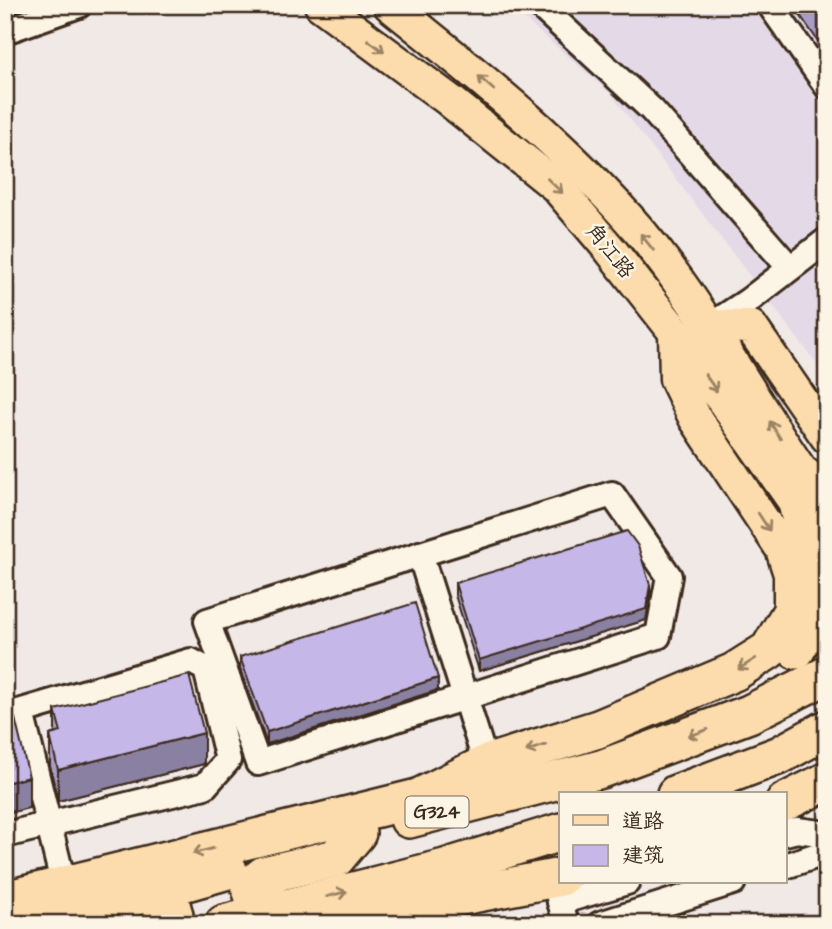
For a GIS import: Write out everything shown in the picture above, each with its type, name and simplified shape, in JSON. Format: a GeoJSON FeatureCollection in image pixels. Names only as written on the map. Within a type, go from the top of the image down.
{"type":"FeatureCollection","features":[{"type":"Feature","properties":{"kind":"highway"},"geometry":{"type":"LineString","coordinates":[[749,715],[788,665],[814,617],[814,496]]}},
{"type":"Feature","properties":{"kind":"highway"},"geometry":{"type":"LineString","coordinates":[[5,900],[418,798],[486,764],[598,729],[734,672],[769,650],[790,614]]}},
{"type":"Feature","properties":{"kind":"highway","name":"G324"},"geometry":{"type":"LineString","coordinates":[[38,924],[357,833],[601,769],[749,715],[827,675]]}},
{"type":"Feature","properties":{"kind":"highway"},"geometry":{"type":"LineString","coordinates":[[681,792],[780,755],[827,729]]}},
{"type":"Feature","properties":{"kind":"highway"},"geometry":{"type":"LineString","coordinates":[[780,755],[827,755]]}},
{"type":"Feature","properties":{"kind":"highway"},"geometry":{"type":"LineString","coordinates":[[786,802],[827,781]]}},
{"type":"Feature","properties":{"kind":"highway"},"geometry":{"type":"LineString","coordinates":[[282,908],[255,900],[250,886],[264,875],[336,859],[357,833]]}},
{"type":"Feature","properties":{"kind":"highway"},"geometry":{"type":"LineString","coordinates":[[224,924],[445,868],[559,833]]}},
{"type":"Feature","properties":{"kind":"highway"},"geometry":{"type":"LineString","coordinates":[[445,868],[560,891]]}},
{"type":"Feature","properties":{"kind":"highway"},"geometry":{"type":"LineString","coordinates":[[342,924],[465,894],[560,891]]}},
{"type":"Feature","properties":{"kind":"highway"},"geometry":{"type":"LineString","coordinates":[[142,894],[170,901],[174,915],[163,924]]}},
{"type":"Feature","properties":{"kind":"main road","name":"角江路"},"geometry":{"type":"LineString","coordinates":[[321,5],[449,100],[556,186],[814,496]]}},
{"type":"Feature","properties":{"kind":"main road","name":"角江路"},"geometry":{"type":"LineString","coordinates":[[390,5],[472,70],[576,163],[643,236],[710,326],[814,496],[827,563]]}},
{"type":"Feature","properties":{"kind":"main road"},"geometry":{"type":"LineString","coordinates":[[710,326],[751,327],[827,437]]}},
{"type":"Feature","properties":{"kind":"main road"},"geometry":{"type":"LineString","coordinates":[[675,332],[676,379],[695,418],[782,549],[790,574],[790,614]]}},
{"type":"Feature","properties":{"kind":"street"},"geometry":{"type":"LineString","coordinates":[[5,30],[79,5]]}},
{"type":"Feature","properties":{"kind":"street"},"geometry":{"type":"LineString","coordinates":[[539,5],[652,110],[790,268]]}},
{"type":"Feature","properties":{"kind":"street"},"geometry":{"type":"LineString","coordinates":[[770,5],[827,86]]}},
{"type":"Feature","properties":{"kind":"street"},"geometry":{"type":"LineString","coordinates":[[710,326],[827,240]]}},
{"type":"Feature","properties":{"kind":"street"},"geometry":{"type":"LineString","coordinates":[[612,494],[669,576],[658,636],[465,697],[258,763],[207,621],[612,494]]}},
{"type":"Feature","properties":{"kind":"street"},"geometry":{"type":"LineString","coordinates":[[420,554],[486,764]]}},
{"type":"Feature","properties":{"kind":"street"},"geometry":{"type":"LineString","coordinates":[[5,835],[49,824],[205,786],[228,760],[206,669],[191,661],[13,714],[49,824],[65,886]]}},
{"type":"Feature","properties":{"kind":"street"},"geometry":{"type":"LineString","coordinates":[[786,834],[797,830],[827,834]]}},
{"type":"Feature","properties":{"kind":"street"},"geometry":{"type":"LineString","coordinates":[[786,866],[827,852]]}},
{"type":"Feature","properties":{"kind":"street"},"geometry":{"type":"LineString","coordinates":[[560,891],[612,884]]}},
{"type":"Feature","properties":{"kind":"street"},"geometry":{"type":"LineString","coordinates":[[600,924],[727,884]]}},
{"type":"Feature","properties":{"kind":"shaded area"},"geometry":{"type":"Polygon","coordinates":[[[508,5],[827,5],[827,377],[610,93],[508,5]]]}},
{"type":"Feature","properties":{"kind":"building"},"geometry":{"type":"Polygon","coordinates":[[[814,5],[827,5],[827,24],[814,5]]]}},
{"type":"Feature","properties":{"kind":"building"},"geometry":{"type":"Polygon","coordinates":[[[627,531],[638,546],[650,585],[646,609],[479,660],[455,583],[627,531]]]}},
{"type":"Feature","properties":{"kind":"building"},"geometry":{"type":"Polygon","coordinates":[[[415,603],[438,678],[267,732],[240,657],[415,603]]]}},
{"type":"Feature","properties":{"kind":"building"},"geometry":{"type":"Polygon","coordinates":[[[189,675],[204,733],[58,770],[50,735],[61,732],[55,710],[189,675]]]}},
{"type":"Feature","properties":{"kind":"building"},"geometry":{"type":"Polygon","coordinates":[[[15,718],[29,777],[5,783],[5,721],[15,718]]]}}]}
